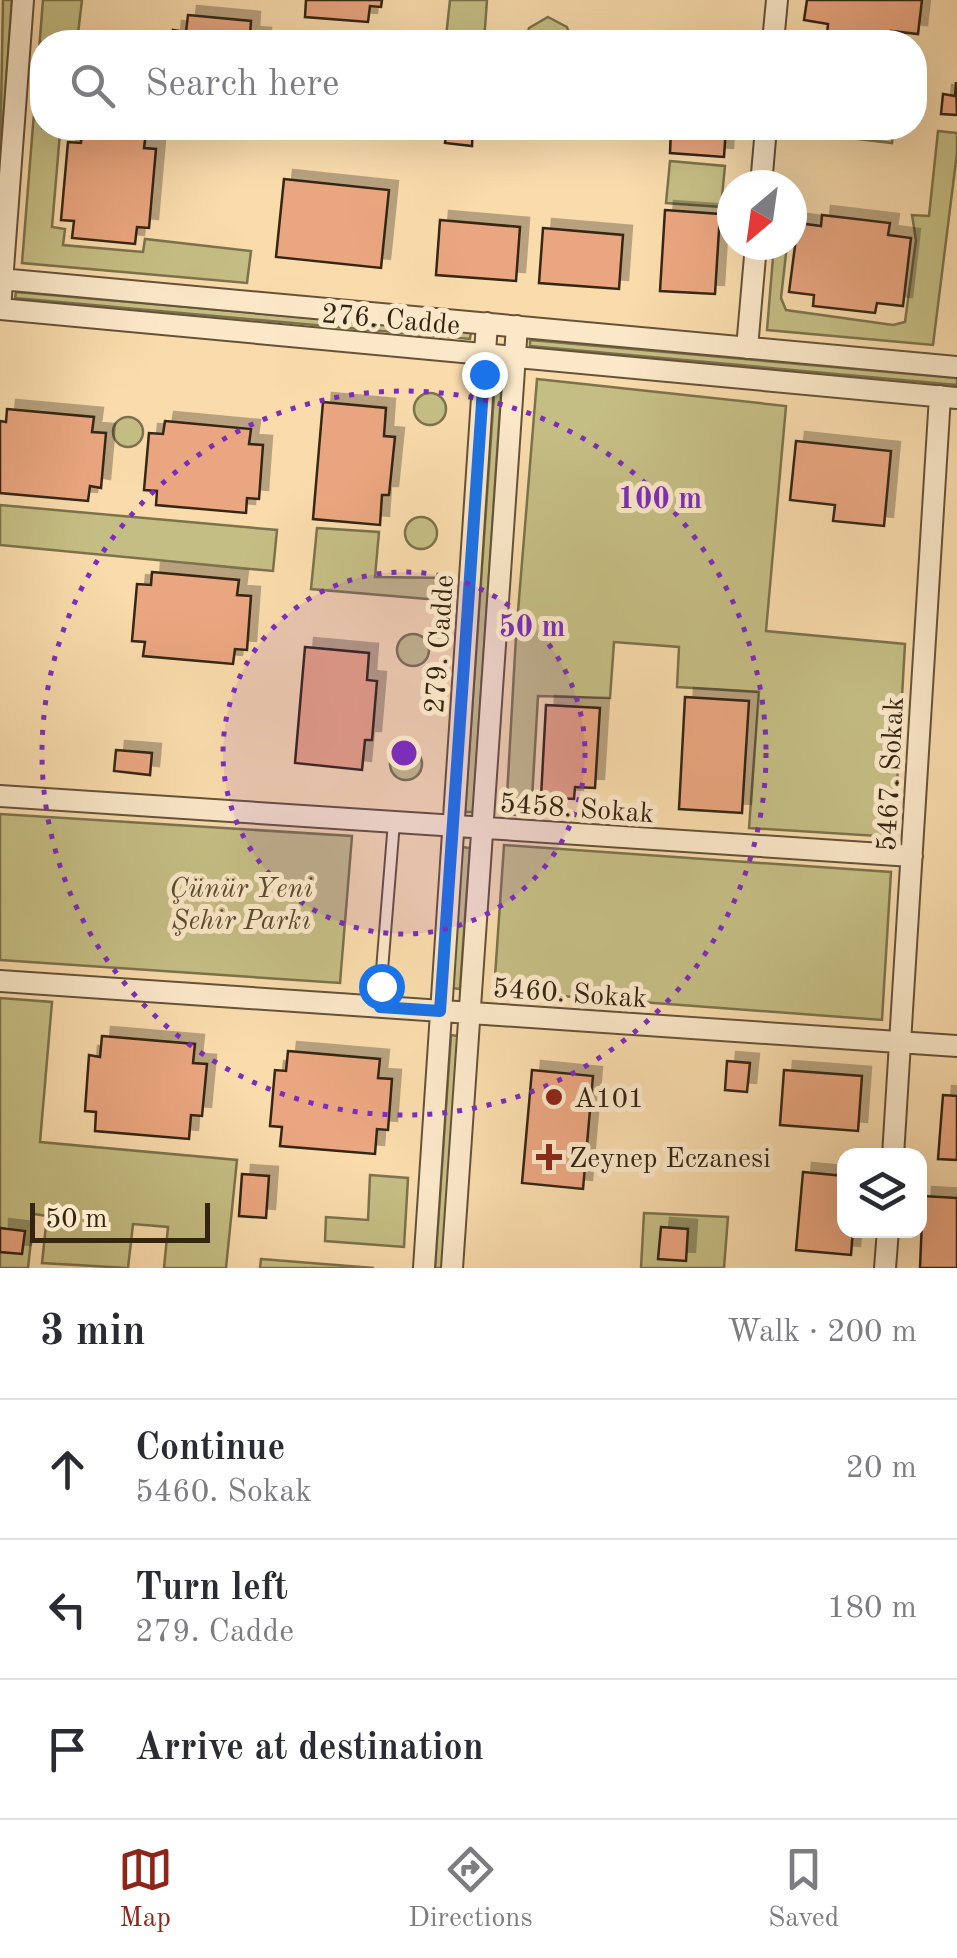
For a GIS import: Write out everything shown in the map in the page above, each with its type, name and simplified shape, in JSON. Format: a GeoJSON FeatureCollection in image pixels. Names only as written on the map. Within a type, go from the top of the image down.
{"type":"FeatureCollection","features":[{"type":"Feature","properties":{"kind":"street"},"geometry":{"type":"LineString","coordinates":[[0,309],[23,0]]}},
{"type":"Feature","properties":{"kind":"street"},"geometry":{"type":"LineString","coordinates":[[775,30],[777,0]]}},
{"type":"Feature","properties":{"kind":"street"},"geometry":{"type":"LineString","coordinates":[[762,170],[765,140]]}},
{"type":"Feature","properties":{"kind":"street"},"geometry":{"type":"LineString","coordinates":[[746,348],[755,260]]}},
{"type":"Feature","properties":{"kind":"street","name":"276. Cadde"},"geometry":{"type":"LineString","coordinates":[[1,279],[957,366]]}},
{"type":"Feature","properties":{"kind":"street","name":"276. Cadde"},"geometry":{"type":"LineString","coordinates":[[0,309],[948,397]]}},
{"type":"Feature","properties":{"kind":"street","name":"279. Cadde"},"geometry":{"type":"LineString","coordinates":[[424,1268],[487,324]]}},
{"type":"Feature","properties":{"kind":"street","name":"279. Cadde"},"geometry":{"type":"LineString","coordinates":[[452,1268],[517,326]]}},
{"type":"Feature","properties":{"kind":"street","name":"5467. Sokak"},"geometry":{"type":"LineString","coordinates":[[894,1148],[948,397]]}},
{"type":"Feature","properties":{"kind":"street","name":"5458. Sokak"},"geometry":{"type":"LineString","coordinates":[[0,796],[912,856]]}},
{"type":"Feature","properties":{"kind":"street","name":"5460. Sokak"},"geometry":{"type":"LineString","coordinates":[[0,981],[957,1046]]}},
{"type":"Feature","properties":{"kind":"street"},"geometry":{"type":"LineString","coordinates":[[885,1268],[887,1238]]}},
{"type":"Feature","properties":{"kind":"lane"},"geometry":{"type":"LineString","coordinates":[[380,1007],[394,822]]}},
{"type":"Feature","properties":{"kind":"green space"},"geometry":{"type":"Polygon","coordinates":[[[3,0],[12,0],[0,165],[3,0]]]}},
{"type":"Feature","properties":{"kind":"green space"},"geometry":{"type":"Polygon","coordinates":[[[43,0],[82,0],[78,30],[41,30],[43,0]]]}},
{"type":"Feature","properties":{"kind":"green space"},"geometry":{"type":"Polygon","coordinates":[[[450,0],[487,0],[485,30],[447,30],[450,0]]]}},
{"type":"Feature","properties":{"kind":"green space"},"geometry":{"type":"Polygon","coordinates":[[[548,17],[568,30],[528,30],[548,17]]]}},
{"type":"Feature","properties":{"kind":"green space"},"geometry":{"type":"Polygon","coordinates":[[[938,131],[957,133],[933,345],[767,330],[773,260],[785,260],[781,298],[786,310],[893,325],[905,322],[916,240],[912,215],[929,216],[938,131]]]}},
{"type":"Feature","properties":{"kind":"green space"},"geometry":{"type":"Polygon","coordinates":[[[32,140],[59,140],[52,227],[65,229],[63,245],[143,252],[145,239],[251,251],[247,283],[22,263],[32,140]]]}},
{"type":"Feature","properties":{"kind":"green space"},"geometry":{"type":"Polygon","coordinates":[[[670,161],[725,166],[725,170],[717,170],[717,207],[666,203],[670,161]]]}},
{"type":"Feature","properties":{"kind":"green space"},"geometry":{"type":"Polygon","coordinates":[[[16,292],[471,332],[470,339],[15,298],[16,292]]]}},
{"type":"Feature","properties":{"kind":"green space"},"geometry":{"type":"Polygon","coordinates":[[[530,340],[957,378],[957,385],[530,346],[530,340]]]}},
{"type":"Feature","properties":{"kind":"green space"},"geometry":{"type":"Polygon","coordinates":[[[537,379],[786,406],[766,631],[905,644],[894,837],[749,828],[759,692],[677,687],[679,647],[614,642],[610,698],[538,696],[531,816],[506,814],[537,379]]]}},
{"type":"Feature","properties":{"kind":"green space"},"geometry":{"type":"Polygon","coordinates":[[[495,380],[502,380],[473,812],[465,812],[495,380]]]}},
{"type":"Feature","properties":{"kind":"green space"},"geometry":{"type":"Polygon","coordinates":[[[430,393],[441,398],[446,409],[441,420],[430,425],[419,420],[414,409],[419,398],[430,393]]]}},
{"type":"Feature","properties":{"kind":"green space"},"geometry":{"type":"Polygon","coordinates":[[[128,417],[139,421],[143,432],[139,443],[128,447],[117,443],[113,432],[117,421],[128,417]]]}},
{"type":"Feature","properties":{"kind":"green space"},"geometry":{"type":"Polygon","coordinates":[[[0,505],[277,530],[273,571],[0,545],[0,505]]]}},
{"type":"Feature","properties":{"kind":"green space"},"geometry":{"type":"Polygon","coordinates":[[[421,517],[432,522],[437,533],[432,544],[421,549],[410,544],[405,533],[410,522],[421,517]]]}},
{"type":"Feature","properties":{"kind":"green space"},"geometry":{"type":"Polygon","coordinates":[[[317,528],[379,532],[375,577],[452,578],[450,601],[311,589],[317,528]]]}},
{"type":"Feature","properties":{"kind":"green space"},"geometry":{"type":"Polygon","coordinates":[[[413,634],[424,639],[429,650],[424,661],[413,666],[402,661],[397,650],[402,639],[413,634]]]}},
{"type":"Feature","properties":{"kind":"green space"},"geometry":{"type":"Polygon","coordinates":[[[406,748],[417,753],[422,764],[417,775],[406,780],[395,775],[390,764],[395,753],[406,748]]]}},
{"type":"Feature","properties":{"kind":"green space","name":"Çünür Yeni Şehir Parkı"},"geometry":{"type":"Polygon","coordinates":[[[0,814],[352,836],[340,983],[0,960],[0,814]]]}},
{"type":"Feature","properties":{"kind":"green space"},"geometry":{"type":"Polygon","coordinates":[[[504,845],[891,872],[882,1020],[494,991],[504,845]]]}},
{"type":"Feature","properties":{"kind":"green space"},"geometry":{"type":"Polygon","coordinates":[[[462,847],[470,848],[460,989],[452,988],[462,847]]]}},
{"type":"Feature","properties":{"kind":"green space"},"geometry":{"type":"Polygon","coordinates":[[[0,998],[52,1002],[40,1142],[237,1160],[226,1268],[164,1268],[168,1227],[133,1224],[128,1268],[42,1263],[47,1216],[34,1214],[28,1268],[0,1268],[0,998]]]}},
{"type":"Feature","properties":{"kind":"green space"},"geometry":{"type":"Polygon","coordinates":[[[451,1035],[458,1036],[442,1268],[435,1268],[451,1035]]]}},
{"type":"Feature","properties":{"kind":"green space"},"geometry":{"type":"Polygon","coordinates":[[[370,1175],[408,1178],[404,1247],[325,1241],[326,1217],[368,1220],[370,1175]]]}},
{"type":"Feature","properties":{"kind":"green space"},"geometry":{"type":"Polygon","coordinates":[[[644,1213],[728,1217],[724,1268],[641,1268],[644,1213]]]}},
{"type":"Feature","properties":{"kind":"green space"},"geometry":{"type":"Polygon","coordinates":[[[261,1259],[374,1268],[260,1268],[261,1259]]]}},
{"type":"Feature","properties":{"kind":"building"},"geometry":{"type":"Polygon","coordinates":[[[306,0],[382,0],[381,7],[370,6],[368,22],[305,17],[306,0]]]}},
{"type":"Feature","properties":{"kind":"building"},"geometry":{"type":"Polygon","coordinates":[[[807,0],[922,0],[918,30],[827,30],[828,24],[804,20],[807,0]]]}},
{"type":"Feature","properties":{"kind":"building"},"geometry":{"type":"Polygon","coordinates":[[[188,15],[251,21],[250,30],[186,30],[188,15]]]}},
{"type":"Feature","properties":{"kind":"building"},"geometry":{"type":"Polygon","coordinates":[[[956,82],[957,115],[941,114],[943,94],[955,96],[956,82]]]}},
{"type":"Feature","properties":{"kind":"building"},"geometry":{"type":"Polygon","coordinates":[[[145,140],[144,148],[156,149],[149,228],[137,227],[135,244],[72,238],[74,221],[61,220],[68,142],[145,140]]]}},
{"type":"Feature","properties":{"kind":"building"},"geometry":{"type":"Polygon","coordinates":[[[445,140],[472,140],[472,146],[445,143],[445,140]]]}},
{"type":"Feature","properties":{"kind":"building"},"geometry":{"type":"Polygon","coordinates":[[[671,140],[725,140],[724,157],[670,153],[671,140]]]}},
{"type":"Feature","properties":{"kind":"building"},"geometry":{"type":"Polygon","coordinates":[[[284,179],[389,190],[381,268],[276,257],[284,179]]]}},
{"type":"Feature","properties":{"kind":"building"},"geometry":{"type":"Polygon","coordinates":[[[665,210],[717,214],[715,294],[660,291],[665,210]]]}},
{"type":"Feature","properties":{"kind":"building"},"geometry":{"type":"Polygon","coordinates":[[[822,215],[890,223],[888,235],[911,238],[903,306],[877,303],[875,313],[813,306],[814,295],[789,292],[793,260],[807,260],[807,224],[821,226],[822,215]]]}},
{"type":"Feature","properties":{"kind":"building"},"geometry":{"type":"Polygon","coordinates":[[[440,220],[520,227],[516,281],[436,275],[440,220]]]}},
{"type":"Feature","properties":{"kind":"building"},"geometry":{"type":"Polygon","coordinates":[[[543,228],[623,235],[619,289],[539,283],[543,228]]]}},
{"type":"Feature","properties":{"kind":"building"},"geometry":{"type":"Polygon","coordinates":[[[323,402],[386,408],[384,436],[395,437],[389,495],[382,495],[380,525],[313,519],[323,402]]]}},
{"type":"Feature","properties":{"kind":"building"},"geometry":{"type":"Polygon","coordinates":[[[7,409],[94,417],[92,432],[106,433],[101,488],[90,486],[88,501],[0,493],[0,421],[6,422],[7,409]]]}},
{"type":"Feature","properties":{"kind":"building"},"geometry":{"type":"Polygon","coordinates":[[[165,421],[251,429],[249,444],[263,445],[259,499],[247,498],[246,513],[156,505],[157,491],[144,490],[149,433],[163,434],[165,421]]]}},
{"type":"Feature","properties":{"kind":"building"},"geometry":{"type":"Polygon","coordinates":[[[796,441],[891,451],[884,526],[833,521],[835,505],[790,500],[796,441]]]}},
{"type":"Feature","properties":{"kind":"building"},"geometry":{"type":"Polygon","coordinates":[[[152,572],[239,580],[237,595],[251,596],[247,650],[235,649],[233,664],[143,656],[145,642],[132,641],[137,584],[151,585],[152,572]]]}},
{"type":"Feature","properties":{"kind":"building"},"geometry":{"type":"Polygon","coordinates":[[[305,647],[369,653],[367,680],[377,681],[372,740],[365,740],[362,770],[295,763],[305,647]]]}},
{"type":"Feature","properties":{"kind":"building"},"geometry":{"type":"Polygon","coordinates":[[[685,697],[749,701],[742,813],[679,809],[685,697]]]}},
{"type":"Feature","properties":{"kind":"building"},"geometry":{"type":"Polygon","coordinates":[[[546,705],[600,708],[595,788],[575,787],[574,799],[541,797],[546,705]]]}},
{"type":"Feature","properties":{"kind":"building"},"geometry":{"type":"Polygon","coordinates":[[[116,750],[152,753],[150,775],[114,771],[116,750]]]}},
{"type":"Feature","properties":{"kind":"building"},"geometry":{"type":"Polygon","coordinates":[[[102,1036],[195,1044],[193,1063],[207,1064],[202,1116],[191,1115],[189,1139],[95,1131],[96,1112],[85,1111],[89,1055],[100,1057],[102,1036]]]}},
{"type":"Feature","properties":{"kind":"building"},"geometry":{"type":"Polygon","coordinates":[[[288,1051],[380,1059],[378,1078],[392,1079],[388,1130],[377,1129],[375,1154],[280,1146],[282,1127],[270,1126],[275,1070],[286,1071],[288,1051]]]}},
{"type":"Feature","properties":{"kind":"building"},"geometry":{"type":"Polygon","coordinates":[[[727,1061],[750,1063],[747,1092],[725,1090],[727,1061]]]}},
{"type":"Feature","properties":{"kind":"building"},"geometry":{"type":"Polygon","coordinates":[[[532,1070],[593,1076],[583,1189],[522,1183],[532,1070]]]}},
{"type":"Feature","properties":{"kind":"building"},"geometry":{"type":"Polygon","coordinates":[[[784,1070],[862,1076],[858,1131],[780,1125],[784,1070]]]}},
{"type":"Feature","properties":{"kind":"building"},"geometry":{"type":"Polygon","coordinates":[[[943,1095],[957,1096],[957,1160],[938,1159],[943,1095]]]}},
{"type":"Feature","properties":{"kind":"building"},"geometry":{"type":"Polygon","coordinates":[[[803,1172],[837,1175],[837,1238],[852,1238],[851,1255],[796,1250],[803,1172]]]}},
{"type":"Feature","properties":{"kind":"building"},"geometry":{"type":"Polygon","coordinates":[[[242,1174],[269,1176],[266,1218],[239,1216],[242,1174]]]}},
{"type":"Feature","properties":{"kind":"building"},"geometry":{"type":"Polygon","coordinates":[[[927,1196],[957,1198],[957,1268],[920,1268],[921,1238],[927,1238],[927,1196]]]}},
{"type":"Feature","properties":{"kind":"building"},"geometry":{"type":"Polygon","coordinates":[[[661,1227],[688,1229],[686,1261],[658,1259],[661,1227]]]}},
{"type":"Feature","properties":{"kind":"building"},"geometry":{"type":"Polygon","coordinates":[[[0,1228],[25,1231],[22,1254],[0,1252],[0,1228]]]}},
{"type":"Feature","properties":{"kind":"place","name":"A101"},"geometry":{"type":"Point","coordinates":[554,1097]}},
{"type":"Feature","properties":{"kind":"place","name":"Zeynep Eczanesi"},"geometry":{"type":"Point","coordinates":[549,1157]}},
{"type":"Feature","properties":{"kind":"route"},"geometry":{"type":"LineString","coordinates":[[381,986],[380,1007],[440,1011],[484,374]]}}]}
